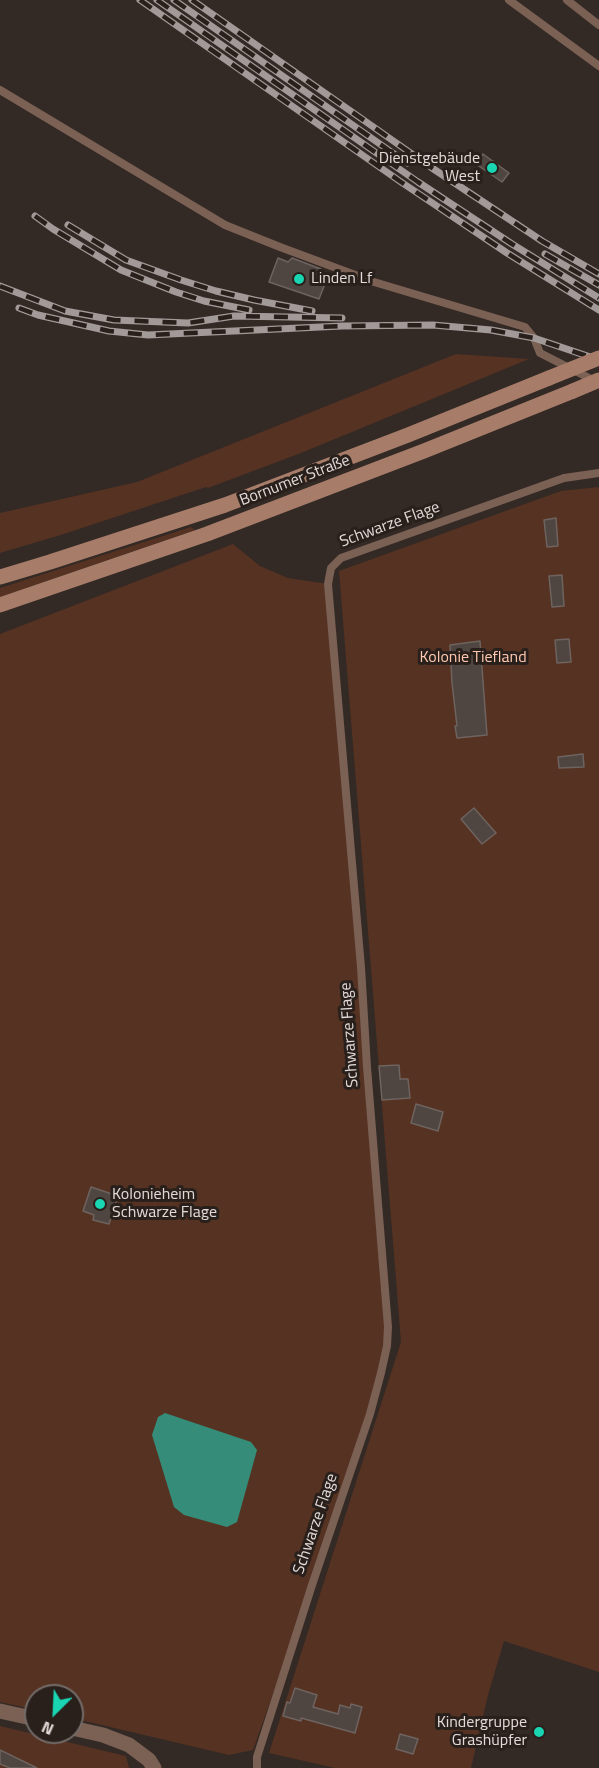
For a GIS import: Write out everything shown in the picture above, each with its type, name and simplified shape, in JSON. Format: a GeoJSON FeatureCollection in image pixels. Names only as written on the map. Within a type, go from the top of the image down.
{"type":"FeatureCollection","features":[{"type":"Feature","properties":{"kind":"main road","name":"Bornumer Straße"},"geometry":{"type":"LineString","coordinates":[[0,577],[225,505],[599,358]]}},
{"type":"Feature","properties":{"kind":"main road","name":"Bornumer Straße"},"geometry":{"type":"LineString","coordinates":[[0,605],[207,534],[599,382]]}},
{"type":"Feature","properties":{"kind":"street"},"geometry":{"type":"LineString","coordinates":[[0,1711],[24,1716]]}},
{"type":"Feature","properties":{"kind":"street"},"geometry":{"type":"LineString","coordinates":[[84,1731],[129,1744],[149,1760],[154,1768]]}},
{"type":"Feature","properties":{"kind":"lane"},"geometry":{"type":"LineString","coordinates":[[508,0],[599,66]]}},
{"type":"Feature","properties":{"kind":"lane"},"geometry":{"type":"LineString","coordinates":[[567,0],[599,25]]}},
{"type":"Feature","properties":{"kind":"lane"},"geometry":{"type":"LineString","coordinates":[[0,90],[225,225],[374,282],[525,327],[534,338],[540,353],[599,382]]}},
{"type":"Feature","properties":{"kind":"lane","name":"Schwarze Flage"},"geometry":{"type":"LineString","coordinates":[[257,1768],[258,1757],[312,1586],[373,1404],[387,1346],[388,1327],[360,959],[328,584],[331,568],[341,558],[564,478],[599,473]]}},
{"type":"Feature","properties":{"kind":"green space"},"geometry":{"type":"Polygon","coordinates":[[[456,354],[529,359],[301,453],[208,488],[0,553],[0,513],[137,482],[456,354]]]}},
{"type":"Feature","properties":{"kind":"green space","name":"Kolonie Tiefland"},"geometry":{"type":"Polygon","coordinates":[[[599,487],[599,1672],[504,1641],[488,1695],[471,1768],[335,1768],[269,1753],[401,1342],[339,571],[561,491],[599,487]]]}},
{"type":"Feature","properties":{"kind":"green space"},"geometry":{"type":"Polygon","coordinates":[[[191,527],[195,530],[0,597],[0,588],[191,527]]]}},
{"type":"Feature","properties":{"kind":"green space"},"geometry":{"type":"Polygon","coordinates":[[[233,544],[260,566],[288,578],[328,584],[388,1327],[381,1373],[314,1579],[253,1750],[229,1755],[84,1721],[84,1684],[24,1684],[24,1707],[0,1702],[0,634],[233,544]]]}},
{"type":"Feature","properties":{"kind":"green space"},"geometry":{"type":"Polygon","coordinates":[[[0,1726],[24,1732],[24,1744],[76,1744],[126,1756],[129,1768],[0,1768],[0,1726]]]}},
{"type":"Feature","properties":{"kind":"shaded area"},"geometry":{"type":"Polygon","coordinates":[[[165,1413],[251,1442],[257,1450],[237,1522],[227,1527],[184,1515],[174,1507],[152,1435],[158,1417],[165,1413]]]}},
{"type":"Feature","properties":{"kind":"building","name":"Dienstgebäude West"},"geometry":{"type":"Polygon","coordinates":[[[483,154],[509,173],[502,182],[476,164],[483,154]]]}},
{"type":"Feature","properties":{"kind":"building","name":"Linden Lf"},"geometry":{"type":"Polygon","coordinates":[[[278,258],[288,262],[292,258],[321,269],[321,273],[328,276],[319,299],[269,282],[278,258]]]}},
{"type":"Feature","properties":{"kind":"building"},"geometry":{"type":"Polygon","coordinates":[[[556,518],[558,546],[547,547],[544,520],[556,518]]]}},
{"type":"Feature","properties":{"kind":"building"},"geometry":{"type":"Polygon","coordinates":[[[562,575],[564,606],[552,607],[549,576],[562,575]]]}},
{"type":"Feature","properties":{"kind":"building"},"geometry":{"type":"Polygon","coordinates":[[[569,639],[571,662],[557,663],[555,640],[569,639]]]}},
{"type":"Feature","properties":{"kind":"building"},"geometry":{"type":"Polygon","coordinates":[[[480,641],[487,735],[457,738],[450,645],[480,641]]]}},
{"type":"Feature","properties":{"kind":"building"},"geometry":{"type":"Polygon","coordinates":[[[583,754],[584,767],[559,768],[558,757],[583,754]]]}},
{"type":"Feature","properties":{"kind":"building"},"geometry":{"type":"Polygon","coordinates":[[[474,808],[496,833],[482,844],[461,819],[474,808]]]}},
{"type":"Feature","properties":{"kind":"building"},"geometry":{"type":"Polygon","coordinates":[[[399,1065],[400,1079],[408,1079],[410,1098],[382,1100],[379,1066],[399,1065]]]}},
{"type":"Feature","properties":{"kind":"building"},"geometry":{"type":"Polygon","coordinates":[[[416,1104],[443,1112],[438,1131],[411,1123],[416,1104]]]}},
{"type":"Feature","properties":{"kind":"building","name":"Kolonieheim Schwarze Flage"},"geometry":{"type":"Polygon","coordinates":[[[91,1187],[118,1196],[109,1224],[93,1220],[94,1215],[83,1211],[91,1187]]]}},
{"type":"Feature","properties":{"kind":"building"},"geometry":{"type":"Polygon","coordinates":[[[295,1688],[317,1695],[313,1707],[338,1714],[340,1705],[350,1708],[351,1704],[362,1707],[355,1733],[301,1718],[301,1721],[283,1716],[287,1702],[290,1703],[295,1688]]]}},
{"type":"Feature","properties":{"kind":"building"},"geometry":{"type":"Polygon","coordinates":[[[400,1734],[418,1739],[413,1754],[396,1749],[400,1734]]]}},
{"type":"Feature","properties":{"kind":"building"},"geometry":{"type":"Polygon","coordinates":[[[0,1750],[37,1768],[10,1768],[0,1764],[0,1750]]]}},
{"type":"Feature","properties":{"kind":"railway"},"geometry":{"type":"LineString","coordinates":[[140,0],[401,182],[507,253],[599,310]]}},
{"type":"Feature","properties":{"kind":"railway"},"geometry":{"type":"LineString","coordinates":[[157,0],[418,182],[599,298]]}},
{"type":"Feature","properties":{"kind":"railway"},"geometry":{"type":"LineString","coordinates":[[174,0],[407,163]]}},
{"type":"Feature","properties":{"kind":"railway"},"geometry":{"type":"LineString","coordinates":[[192,0],[432,168],[542,241],[599,274]]}},
{"type":"Feature","properties":{"kind":"railway"},"geometry":{"type":"LineString","coordinates":[[35,216],[121,270],[204,301],[249,310]]}},
{"type":"Feature","properties":{"kind":"railway"},"geometry":{"type":"LineString","coordinates":[[68,225],[126,260],[181,280],[254,300],[312,311]]}},
{"type":"Feature","properties":{"kind":"railway"},"geometry":{"type":"LineString","coordinates":[[545,254],[599,285]]}},
{"type":"Feature","properties":{"kind":"railway"},"geometry":{"type":"LineString","coordinates":[[0,286],[65,311],[114,320],[188,323],[234,316],[342,318]]}},
{"type":"Feature","properties":{"kind":"railway"},"geometry":{"type":"LineString","coordinates":[[19,308],[38,315],[109,331],[148,335],[342,326],[433,325],[491,330],[534,338],[599,360]]}},
{"type":"Feature","properties":{"kind":"place","name":"Dienstgebäude West"},"geometry":{"type":"Point","coordinates":[492,168]}},
{"type":"Feature","properties":{"kind":"place","name":"Linden Lf"},"geometry":{"type":"Point","coordinates":[299,279]}},
{"type":"Feature","properties":{"kind":"place","name":"Kolonieheim Schwarze Flage"},"geometry":{"type":"Point","coordinates":[100,1204]}},
{"type":"Feature","properties":{"kind":"place","name":"Kindergruppe Grashüpfer"},"geometry":{"type":"Point","coordinates":[539,1732]}}]}
